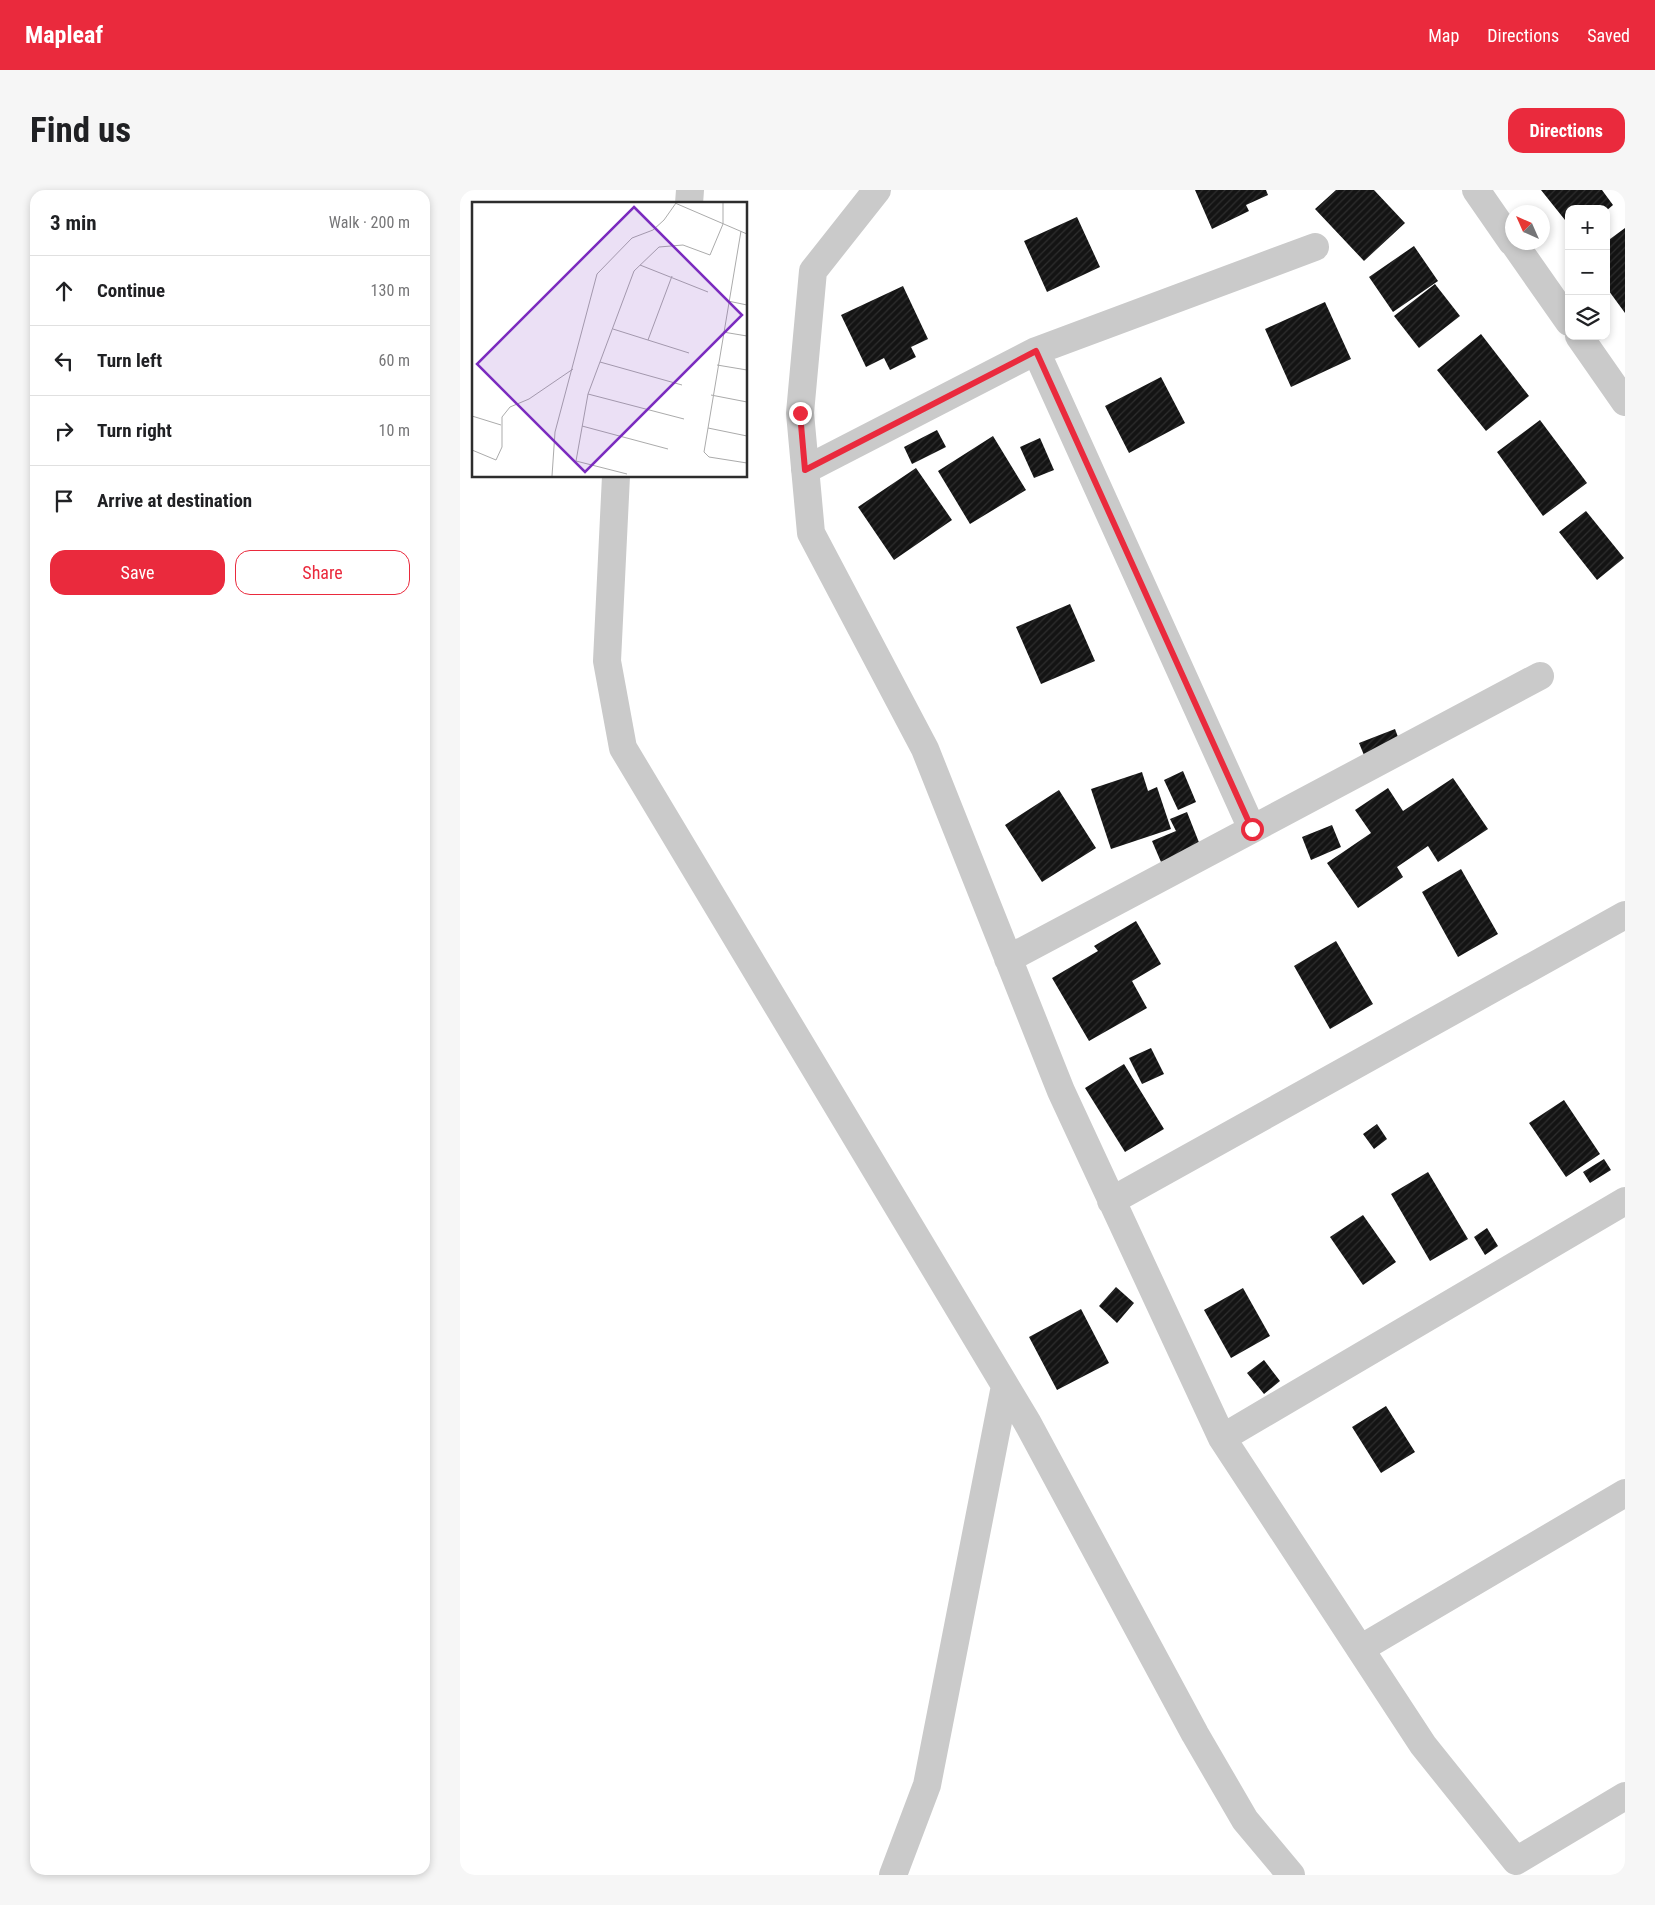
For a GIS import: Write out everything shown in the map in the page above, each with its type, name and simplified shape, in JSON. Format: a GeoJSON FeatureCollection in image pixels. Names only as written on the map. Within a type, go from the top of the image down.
{"type":"FeatureCollection","features":[{"type":"Feature","properties":{"kind":"street"},"geometry":{"type":"LineString","coordinates":[[877,190],[814,271],[800,413],[811,533],[925,748],[1061,1091],[1111,1201],[1222,1438],[1423,1745],[1516,1861],[1625,1796]]}},
{"type":"Feature","properties":{"kind":"street"},"geometry":{"type":"LineString","coordinates":[[1476,190],[1505,231]]}},
{"type":"Feature","properties":{"kind":"street"},"geometry":{"type":"LineString","coordinates":[[805,470],[1036,351],[1315,247]]}},
{"type":"Feature","properties":{"kind":"street"},"geometry":{"type":"LineString","coordinates":[[1519,250],[1565,316]]}},
{"type":"Feature","properties":{"kind":"street"},"geometry":{"type":"LineString","coordinates":[[1582,340],[1621,388]]}},
{"type":"Feature","properties":{"kind":"street"},"geometry":{"type":"LineString","coordinates":[[1036,351],[1252,829]]}},
{"type":"Feature","properties":{"kind":"street"},"geometry":{"type":"LineString","coordinates":[[616,478],[607,661],[623,748],[1005,1386],[1046,1457],[1195,1734],[1245,1820],[1291,1875]]}},
{"type":"Feature","properties":{"kind":"street"},"geometry":{"type":"LineString","coordinates":[[1008,959],[1540,676]]}},
{"type":"Feature","properties":{"kind":"street"},"geometry":{"type":"LineString","coordinates":[[1111,1201],[1625,915]]}},
{"type":"Feature","properties":{"kind":"street"},"geometry":{"type":"LineString","coordinates":[[1222,1438],[1625,1201]]}},
{"type":"Feature","properties":{"kind":"street"},"geometry":{"type":"LineString","coordinates":[[893,1875],[927,1786],[1005,1386]]}},
{"type":"Feature","properties":{"kind":"street"},"geometry":{"type":"LineString","coordinates":[[1360,1649],[1625,1493]]}},
{"type":"Feature","properties":{"kind":"building"},"geometry":{"type":"Polygon","coordinates":[[[1195,190],[1266,190],[1268,195],[1246,205],[1249,211],[1212,229],[1195,190]]]}},
{"type":"Feature","properties":{"kind":"building"},"geometry":{"type":"Polygon","coordinates":[[[1336,190],[1374,190],[1405,223],[1364,261],[1315,209],[1336,190]]]}},
{"type":"Feature","properties":{"kind":"building"},"geometry":{"type":"Polygon","coordinates":[[[1541,190],[1602,190],[1613,205],[1610,208],[1610,205],[1565,205],[1565,220],[1541,190]]]}},
{"type":"Feature","properties":{"kind":"building"},"geometry":{"type":"Polygon","coordinates":[[[1077,217],[1100,267],[1047,292],[1024,241],[1077,217]]]}},
{"type":"Feature","properties":{"kind":"building"},"geometry":{"type":"Polygon","coordinates":[[[1625,228],[1625,313],[1610,292],[1610,239],[1625,228]]]}},
{"type":"Feature","properties":{"kind":"building"},"geometry":{"type":"Polygon","coordinates":[[[1414,246],[1438,281],[1393,312],[1369,277],[1414,246]]]}},
{"type":"Feature","properties":{"kind":"building"},"geometry":{"type":"Polygon","coordinates":[[[1435,284],[1460,316],[1419,348],[1394,316],[1435,284]]]}},
{"type":"Feature","properties":{"kind":"building"},"geometry":{"type":"Polygon","coordinates":[[[903,286],[928,339],[911,347],[916,357],[890,370],[884,358],[866,367],[841,315],[903,286]]]}},
{"type":"Feature","properties":{"kind":"building"},"geometry":{"type":"Polygon","coordinates":[[[1325,302],[1351,359],[1291,387],[1265,329],[1325,302]]]}},
{"type":"Feature","properties":{"kind":"building"},"geometry":{"type":"Polygon","coordinates":[[[1481,334],[1529,396],[1486,431],[1437,370],[1481,334]]]}},
{"type":"Feature","properties":{"kind":"building"},"geometry":{"type":"Polygon","coordinates":[[[1161,377],[1185,423],[1129,453],[1105,406],[1161,377]]]}},
{"type":"Feature","properties":{"kind":"building"},"geometry":{"type":"Polygon","coordinates":[[[1540,420],[1587,483],[1543,516],[1497,452],[1540,420]]]}},
{"type":"Feature","properties":{"kind":"building"},"geometry":{"type":"Polygon","coordinates":[[[937,430],[946,447],[912,464],[904,447],[937,430]]]}},
{"type":"Feature","properties":{"kind":"building"},"geometry":{"type":"Polygon","coordinates":[[[993,436],[1026,490],[970,524],[938,471],[993,436]]]}},
{"type":"Feature","properties":{"kind":"building"},"geometry":{"type":"Polygon","coordinates":[[[1040,438],[1054,470],[1034,478],[1020,447],[1040,438]]]}},
{"type":"Feature","properties":{"kind":"building"},"geometry":{"type":"Polygon","coordinates":[[[916,468],[952,520],[894,560],[858,507],[916,468]]]}},
{"type":"Feature","properties":{"kind":"building"},"geometry":{"type":"Polygon","coordinates":[[[1586,511],[1624,558],[1597,580],[1559,532],[1586,511]]]}},
{"type":"Feature","properties":{"kind":"building"},"geometry":{"type":"Polygon","coordinates":[[[1070,604],[1095,661],[1041,684],[1016,627],[1070,604]]]}},
{"type":"Feature","properties":{"kind":"building"},"geometry":{"type":"Polygon","coordinates":[[[1395,729],[1401,745],[1366,760],[1359,743],[1395,729]]]}},
{"type":"Feature","properties":{"kind":"building"},"geometry":{"type":"Polygon","coordinates":[[[1183,771],[1196,802],[1178,810],[1164,780],[1183,771]]]}},
{"type":"Feature","properties":{"kind":"building"},"geometry":{"type":"Polygon","coordinates":[[[1142,772],[1148,791],[1157,787],[1171,829],[1111,849],[1091,789],[1142,772]]]}},
{"type":"Feature","properties":{"kind":"building"},"geometry":{"type":"Polygon","coordinates":[[[1453,778],[1488,829],[1438,862],[1428,846],[1397,867],[1403,877],[1358,908],[1327,863],[1371,833],[1355,810],[1388,788],[1403,811],[1453,778]]]}},
{"type":"Feature","properties":{"kind":"building"},"geometry":{"type":"Polygon","coordinates":[[[1059,790],[1096,848],[1042,882],[1005,825],[1059,790]]]}},
{"type":"Feature","properties":{"kind":"building"},"geometry":{"type":"Polygon","coordinates":[[[1187,812],[1200,845],[1161,862],[1152,841],[1176,831],[1170,819],[1187,812]]]}},
{"type":"Feature","properties":{"kind":"building"},"geometry":{"type":"Polygon","coordinates":[[[1332,825],[1341,847],[1311,860],[1302,837],[1332,825]]]}},
{"type":"Feature","properties":{"kind":"building"},"geometry":{"type":"Polygon","coordinates":[[[1461,869],[1498,934],[1458,957],[1422,892],[1461,869]]]}},
{"type":"Feature","properties":{"kind":"building"},"geometry":{"type":"Polygon","coordinates":[[[1136,921],[1161,964],[1132,981],[1147,1008],[1089,1041],[1052,978],[1098,951],[1094,946],[1136,921]]]}},
{"type":"Feature","properties":{"kind":"building"},"geometry":{"type":"Polygon","coordinates":[[[1336,941],[1373,1004],[1330,1029],[1294,966],[1336,941]]]}},
{"type":"Feature","properties":{"kind":"building"},"geometry":{"type":"Polygon","coordinates":[[[1151,1048],[1164,1074],[1142,1084],[1129,1058],[1151,1048]]]}},
{"type":"Feature","properties":{"kind":"building"},"geometry":{"type":"Polygon","coordinates":[[[1124,1064],[1164,1129],[1125,1152],[1085,1088],[1124,1064]]]}},
{"type":"Feature","properties":{"kind":"building"},"geometry":{"type":"Polygon","coordinates":[[[1564,1100],[1600,1154],[1566,1177],[1529,1123],[1564,1100]]]}},
{"type":"Feature","properties":{"kind":"building"},"geometry":{"type":"Polygon","coordinates":[[[1377,1124],[1387,1139],[1374,1149],[1363,1134],[1377,1124]]]}},
{"type":"Feature","properties":{"kind":"building"},"geometry":{"type":"Polygon","coordinates":[[[1604,1159],[1611,1170],[1590,1183],[1583,1172],[1604,1159]]]}},
{"type":"Feature","properties":{"kind":"building"},"geometry":{"type":"Polygon","coordinates":[[[1428,1172],[1468,1239],[1430,1261],[1391,1194],[1428,1172]]]}},
{"type":"Feature","properties":{"kind":"building"},"geometry":{"type":"Polygon","coordinates":[[[1363,1215],[1396,1262],[1363,1285],[1330,1237],[1363,1215]]]}},
{"type":"Feature","properties":{"kind":"building"},"geometry":{"type":"Polygon","coordinates":[[[1487,1228],[1498,1246],[1485,1255],[1474,1237],[1487,1228]]]}},
{"type":"Feature","properties":{"kind":"building"},"geometry":{"type":"Polygon","coordinates":[[[1116,1287],[1134,1303],[1117,1323],[1099,1306],[1116,1287]]]}},
{"type":"Feature","properties":{"kind":"building"},"geometry":{"type":"Polygon","coordinates":[[[1243,1288],[1270,1336],[1231,1358],[1204,1310],[1243,1288]]]}},
{"type":"Feature","properties":{"kind":"building"},"geometry":{"type":"Polygon","coordinates":[[[1081,1309],[1109,1363],[1057,1390],[1029,1337],[1081,1309]]]}},
{"type":"Feature","properties":{"kind":"building"},"geometry":{"type":"Polygon","coordinates":[[[1264,1360],[1280,1381],[1264,1394],[1247,1373],[1264,1360]]]}},
{"type":"Feature","properties":{"kind":"building"},"geometry":{"type":"Polygon","coordinates":[[[1386,1406],[1415,1452],[1381,1473],[1352,1427],[1386,1406]]]}},
{"type":"Feature","properties":{"kind":"route"},"geometry":{"type":"LineString","coordinates":[[800,413],[805,470],[1036,351],[1252,829]]}}]}
